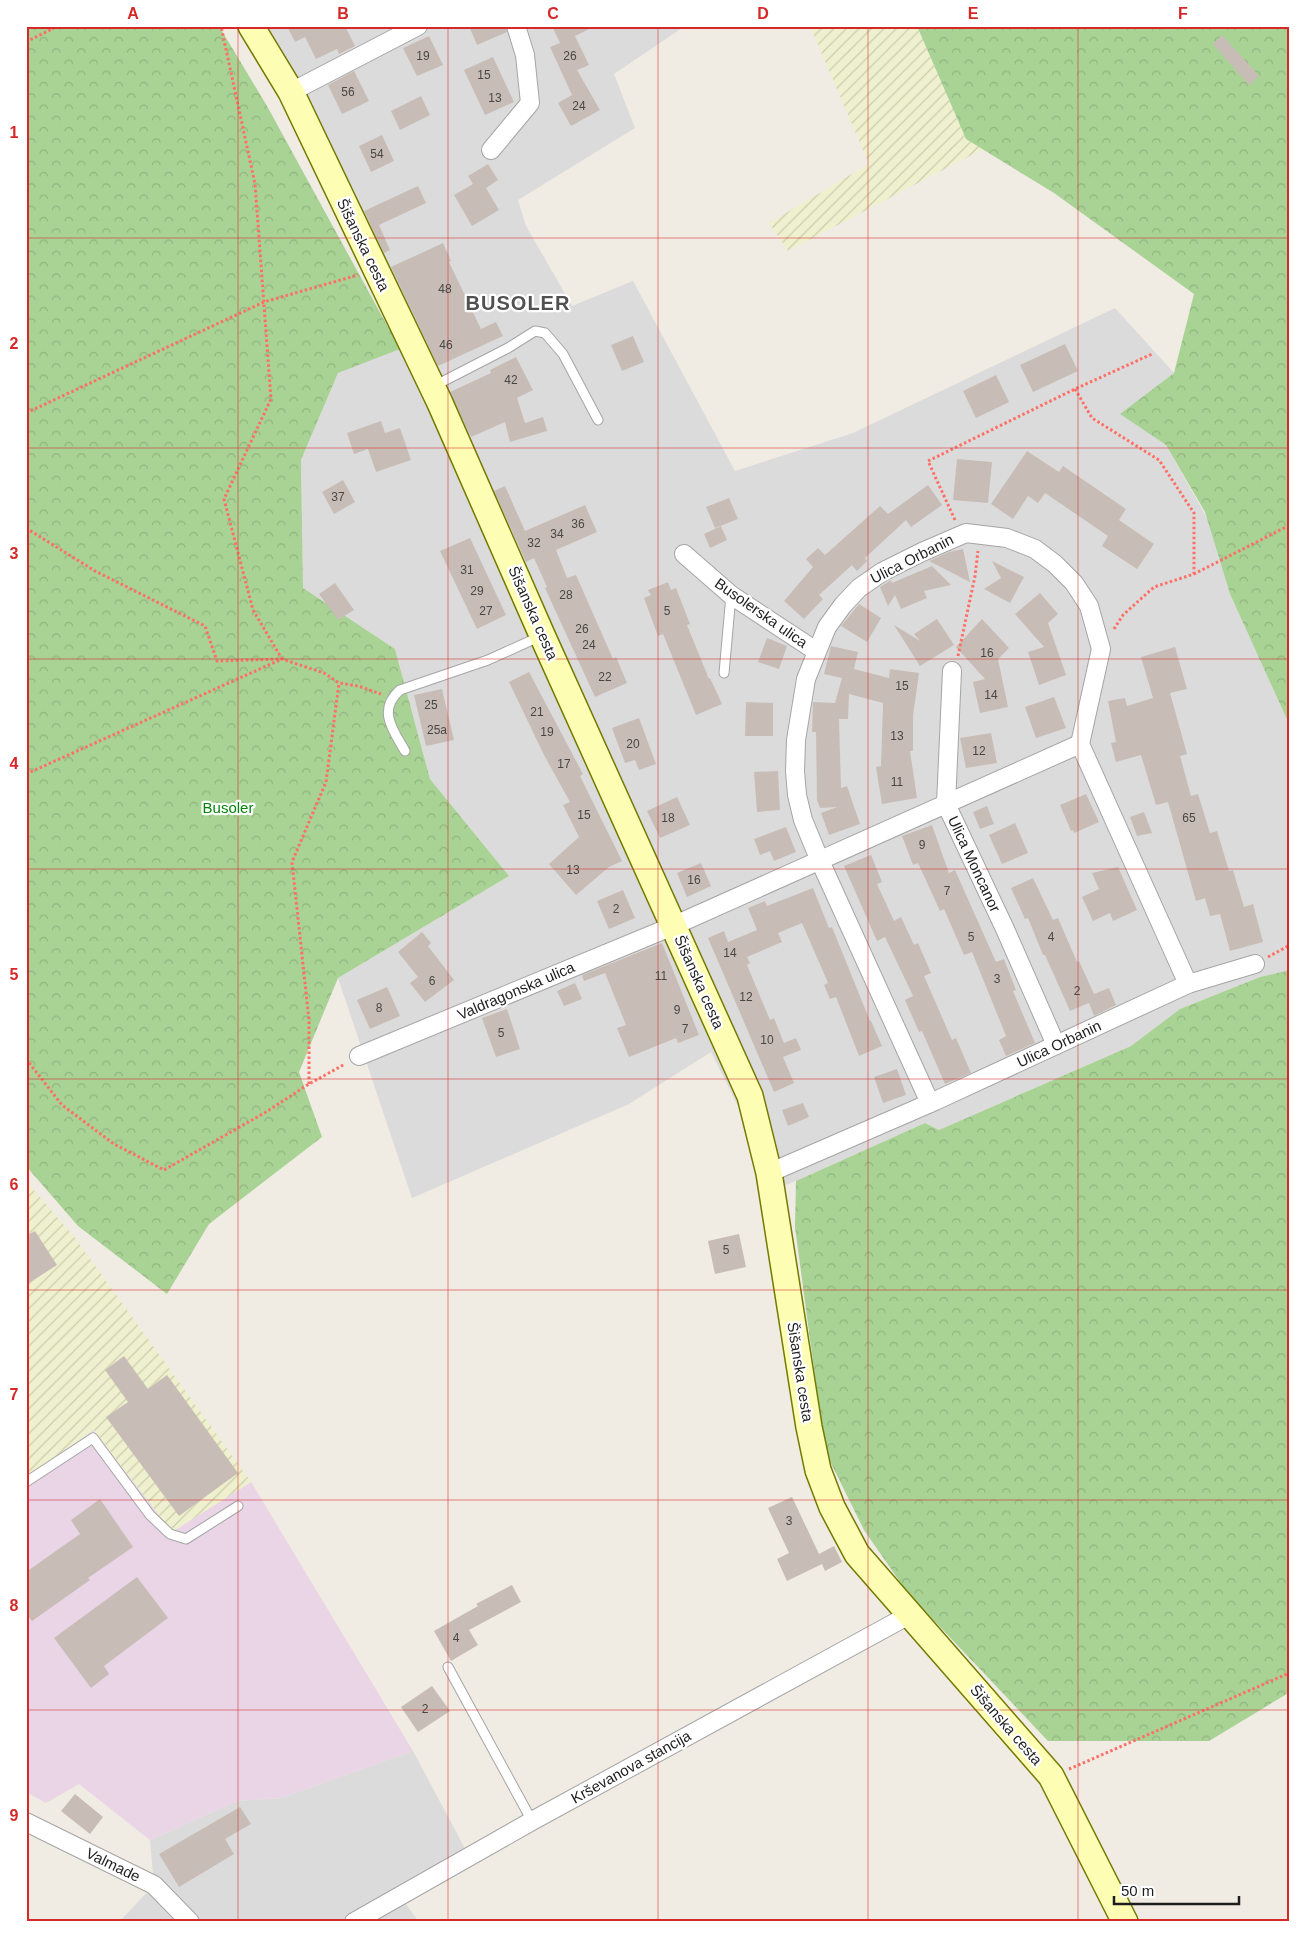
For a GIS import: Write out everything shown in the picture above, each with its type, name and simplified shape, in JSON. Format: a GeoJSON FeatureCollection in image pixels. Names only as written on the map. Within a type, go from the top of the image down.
{"type":"FeatureCollection","features":[{"type":"Feature","properties":{"kind":"main road","name":"Šišanska cesta"},"geometry":{"type":"LineString","coordinates":[[251,26],[290,92],[432,387],[750,1096],[769,1173],[807,1417],[818,1470],[832,1507],[857,1554],[1051,1776],[1125,1922]]}},
{"type":"Feature","properties":{"kind":"street"},"geometry":{"type":"LineString","coordinates":[[290,92],[418,26]]}},
{"type":"Feature","properties":{"kind":"street"},"geometry":{"type":"LineString","coordinates":[[491,150],[530,102],[525,55],[516,26]]}},
{"type":"Feature","properties":{"kind":"street","name":"Ulica Orbanin"},"geometry":{"type":"LineString","coordinates":[[930,1103],[803,820],[795,771],[796,740],[806,679],[816,651],[827,627],[843,605],[859,588],[882,572],[961,534],[979,533],[1007,538],[1034,549],[1055,564],[1074,583],[1089,606],[1101,649],[1080,744]]}},
{"type":"Feature","properties":{"kind":"street","name":"Busolerska ulica"},"geometry":{"type":"LineString","coordinates":[[684,554],[731,595],[816,651]]}},
{"type":"Feature","properties":{"kind":"street","name":"Ulica Moncanor"},"geometry":{"type":"LineString","coordinates":[[952,671],[946,804],[1005,929],[1056,1045]]}},
{"type":"Feature","properties":{"kind":"street"},"geometry":{"type":"LineString","coordinates":[[673,926],[1080,744],[1188,984]]}},
{"type":"Feature","properties":{"kind":"street","name":"Valdragonska ulica"},"geometry":{"type":"LineString","coordinates":[[359,1056],[673,926]]}},
{"type":"Feature","properties":{"kind":"street","name":"Ulica Orbanin"},"geometry":{"type":"LineString","coordinates":[[769,1173],[930,1103],[1188,984],[1255,964]]}},
{"type":"Feature","properties":{"kind":"street","name":"Krševanova stancija"},"geometry":{"type":"LineString","coordinates":[[354,1922],[532,1821],[909,1615]]}},
{"type":"Feature","properties":{"kind":"street","name":"Valmade"},"geometry":{"type":"LineString","coordinates":[[26,1822],[154,1885],[190,1922]]}},
{"type":"Feature","properties":{"kind":"lane"},"geometry":{"type":"LineString","coordinates":[[432,387],[508,348],[535,331],[545,333],[563,354],[598,420]]}},
{"type":"Feature","properties":{"kind":"lane"},"geometry":{"type":"LineString","coordinates":[[724,673],[731,595]]}},
{"type":"Feature","properties":{"kind":"lane"},"geometry":{"type":"LineString","coordinates":[[405,751],[390,724],[388,710],[391,698],[400,690],[488,660],[542,635]]}},
{"type":"Feature","properties":{"kind":"lane"},"geometry":{"type":"LineString","coordinates":[[26,1482],[93,1438],[150,1515],[170,1534],[186,1540],[238,1506]]}},
{"type":"Feature","properties":{"kind":"lane"},"geometry":{"type":"LineString","coordinates":[[448,1667],[532,1821]]}},
{"type":"Feature","properties":{"kind":"path"},"geometry":{"type":"LineString","coordinates":[[26,42],[58,26]]}},
{"type":"Feature","properties":{"kind":"path"},"geometry":{"type":"LineString","coordinates":[[221,26],[255,184],[271,399],[224,499],[253,610],[282,659]]}},
{"type":"Feature","properties":{"kind":"path"},"geometry":{"type":"LineString","coordinates":[[26,412],[264,302],[375,270]]}},
{"type":"Feature","properties":{"kind":"path"},"geometry":{"type":"LineString","coordinates":[[961,534],[928,460],[1152,354]]}},
{"type":"Feature","properties":{"kind":"path"},"geometry":{"type":"LineString","coordinates":[[1075,389],[1092,418],[1159,460],[1194,513],[1194,574]]}},
{"type":"Feature","properties":{"kind":"path"},"geometry":{"type":"LineString","coordinates":[[1101,649],[1123,615],[1154,587],[1194,574],[1290,524]]}},
{"type":"Feature","properties":{"kind":"path"},"geometry":{"type":"LineString","coordinates":[[26,528],[96,571],[205,626],[217,660],[282,659],[324,673],[339,683],[358,686],[391,698]]}},
{"type":"Feature","properties":{"kind":"path"},"geometry":{"type":"LineString","coordinates":[[952,671],[958,655],[975,576],[979,533]]}},
{"type":"Feature","properties":{"kind":"path"},"geometry":{"type":"LineString","coordinates":[[26,774],[282,659]]}},
{"type":"Feature","properties":{"kind":"path"},"geometry":{"type":"LineString","coordinates":[[309,1084],[309,1020],[292,862],[326,782],[339,683]]}},
{"type":"Feature","properties":{"kind":"path"},"geometry":{"type":"LineString","coordinates":[[1255,964],[1290,945]]}},
{"type":"Feature","properties":{"kind":"path"},"geometry":{"type":"LineString","coordinates":[[26,1058],[62,1105],[114,1144],[164,1170],[359,1056]]}},
{"type":"Feature","properties":{"kind":"path"},"geometry":{"type":"LineString","coordinates":[[1051,1776],[1285,1675],[1290,1671]]}},
{"type":"Feature","properties":{"kind":"shaded area"},"geometry":{"type":"Polygon","coordinates":[[[264,26],[685,26],[614,74],[635,128],[518,200],[526,226],[572,306],[633,281],[735,471],[853,433],[1115,308],[1174,373],[1121,414],[1166,445],[1207,518],[1230,594],[1290,726],[1290,970],[1260,977],[1180,1009],[1131,1046],[939,1130],[925,1123],[796,1181],[762,1194],[740,1110],[711,1052],[629,1104],[412,1198],[338,978],[509,876],[430,779],[395,649],[303,588],[301,460],[338,373],[400,348],[264,26]]]}},
{"type":"Feature","properties":{"kind":"shaded area"},"geometry":{"type":"Polygon","coordinates":[[[93,1430],[172,1532],[251,1482],[413,1751],[281,1798],[237,1801],[150,1840],[79,1784],[46,1803],[26,1792],[26,1477],[93,1430]]]}},
{"type":"Feature","properties":{"kind":"shaded area"},"geometry":{"type":"Polygon","coordinates":[[[413,1751],[469,1856],[400,1896],[419,1922],[119,1922],[154,1885],[150,1840],[237,1801],[281,1798],[413,1751]]]}},
{"type":"Feature","properties":{"kind":"green space","name":"Busoler"},"geometry":{"type":"Polygon","coordinates":[[[26,26],[219,26],[267,106],[400,349],[338,373],[301,460],[303,588],[395,649],[430,779],[509,876],[338,978],[299,1072],[322,1137],[209,1224],[167,1294],[78,1226],[26,1166],[26,26]]]}},
{"type":"Feature","properties":{"kind":"green space"},"geometry":{"type":"Polygon","coordinates":[[[810,26],[917,26],[966,139],[983,149],[788,251],[769,223],[869,164],[810,26]]]}},
{"type":"Feature","properties":{"kind":"green space"},"geometry":{"type":"Polygon","coordinates":[[[917,26],[1290,26],[1290,726],[1230,594],[1205,512],[1166,445],[1120,414],[1174,373],[1194,294],[1054,193],[966,139],[917,26]]]}},
{"type":"Feature","properties":{"kind":"green space"},"geometry":{"type":"Polygon","coordinates":[[[1290,970],[1290,1692],[1209,1741],[1048,1741],[907,1592],[864,1530],[825,1451],[795,1227],[796,1181],[925,1123],[939,1130],[1131,1046],[1180,1009],[1260,977],[1290,970]]]}},
{"type":"Feature","properties":{"kind":"green space"},"geometry":{"type":"Polygon","coordinates":[[[26,1181],[75,1238],[251,1482],[172,1532],[94,1430],[26,1477],[26,1181]]]}},
{"type":"Feature","properties":{"kind":"building"},"geometry":{"type":"Polygon","coordinates":[[[287,26],[345,26],[355,46],[339,54],[337,49],[316,59],[305,37],[295,42],[287,26]]]}},
{"type":"Feature","properties":{"kind":"building"},"geometry":{"type":"Polygon","coordinates":[[[469,26],[506,26],[507,32],[477,45],[469,26]]]}},
{"type":"Feature","properties":{"kind":"building"},"geometry":{"type":"Polygon","coordinates":[[[552,26],[595,26],[575,36],[589,65],[577,70],[600,110],[571,126],[558,103],[572,95],[550,47],[560,43],[552,26]]]}},
{"type":"Feature","properties":{"kind":"building"},"geometry":{"type":"Polygon","coordinates":[[[1222,35],[1259,76],[1249,85],[1213,44],[1222,35]]]}},
{"type":"Feature","properties":{"kind":"building"},"geometry":{"type":"Polygon","coordinates":[[[429,36],[443,65],[417,76],[403,48],[429,36]]]}},
{"type":"Feature","properties":{"kind":"building"},"geometry":{"type":"Polygon","coordinates":[[[493,57],[514,102],[485,115],[464,70],[493,57]]]}},
{"type":"Feature","properties":{"kind":"building"},"geometry":{"type":"Polygon","coordinates":[[[354,71],[369,101],[342,114],[328,85],[354,71]]]}},
{"type":"Feature","properties":{"kind":"building"},"geometry":{"type":"Polygon","coordinates":[[[421,96],[430,115],[400,130],[391,111],[421,96]]]}},
{"type":"Feature","properties":{"kind":"building"},"geometry":{"type":"Polygon","coordinates":[[[382,135],[394,161],[371,172],[359,146],[382,135]]]}},
{"type":"Feature","properties":{"kind":"building"},"geometry":{"type":"Polygon","coordinates":[[[488,164],[498,180],[486,188],[499,210],[472,226],[454,195],[473,184],[468,176],[488,164]]]}},
{"type":"Feature","properties":{"kind":"building"},"geometry":{"type":"Polygon","coordinates":[[[418,186],[426,203],[379,225],[390,250],[384,253],[364,211],[418,186]]]}},
{"type":"Feature","properties":{"kind":"building"},"geometry":{"type":"Polygon","coordinates":[[[443,243],[451,261],[449,262],[481,329],[496,322],[503,336],[438,366],[391,267],[443,243]]]}},
{"type":"Feature","properties":{"kind":"building"},"geometry":{"type":"Polygon","coordinates":[[[633,336],[644,362],[622,371],[611,345],[633,336]]]}},
{"type":"Feature","properties":{"kind":"building"},"geometry":{"type":"Polygon","coordinates":[[[1065,344],[1078,371],[1033,392],[1020,365],[1065,344]]]}},
{"type":"Feature","properties":{"kind":"building"},"geometry":{"type":"Polygon","coordinates":[[[516,357],[533,390],[517,398],[525,423],[543,417],[547,431],[510,442],[505,422],[471,437],[450,392],[491,373],[490,370],[516,357]]]}},
{"type":"Feature","properties":{"kind":"building"},"geometry":{"type":"Polygon","coordinates":[[[996,375],[1009,402],[976,418],[963,391],[996,375]]]}},
{"type":"Feature","properties":{"kind":"building"},"geometry":{"type":"Polygon","coordinates":[[[381,421],[385,433],[400,428],[411,460],[376,472],[368,449],[354,454],[347,433],[381,421]]]}},
{"type":"Feature","properties":{"kind":"building"},"geometry":{"type":"Polygon","coordinates":[[[1027,451],[1059,472],[1063,466],[1126,509],[1119,520],[1154,544],[1137,569],[1102,546],[1108,536],[1045,493],[1038,503],[1028,496],[1013,519],[991,504],[1027,451]]]}},
{"type":"Feature","properties":{"kind":"building"},"geometry":{"type":"Polygon","coordinates":[[[957,459],[992,462],[988,503],[953,500],[957,459]]]}},
{"type":"Feature","properties":{"kind":"building"},"geometry":{"type":"Polygon","coordinates":[[[343,480],[355,502],[334,514],[322,492],[343,480]]]}},
{"type":"Feature","properties":{"kind":"building"},"geometry":{"type":"Polygon","coordinates":[[[928,485],[942,505],[911,527],[906,520],[865,558],[867,561],[857,571],[852,565],[819,595],[823,599],[804,619],[784,601],[813,567],[806,559],[818,548],[825,555],[880,506],[888,514],[928,485]]]}},
{"type":"Feature","properties":{"kind":"building"},"geometry":{"type":"Polygon","coordinates":[[[505,486],[525,531],[585,505],[597,532],[556,550],[567,578],[576,575],[613,659],[616,657],[627,683],[595,697],[545,588],[547,587],[534,558],[526,562],[494,491],[505,486]]]}},
{"type":"Feature","properties":{"kind":"building"},"geometry":{"type":"Polygon","coordinates":[[[729,498],[738,519],[715,528],[706,507],[729,498]]]}},
{"type":"Feature","properties":{"kind":"building"},"geometry":{"type":"Polygon","coordinates":[[[721,526],[727,540],[710,548],[704,534],[721,526]]]}},
{"type":"Feature","properties":{"kind":"building"},"geometry":{"type":"Polygon","coordinates":[[[470,538],[506,615],[477,629],[440,551],[470,538]]]}},
{"type":"Feature","properties":{"kind":"building"},"geometry":{"type":"Polygon","coordinates":[[[963,549],[970,582],[929,561],[949,552],[963,549]]]}},
{"type":"Feature","properties":{"kind":"building"},"geometry":{"type":"Polygon","coordinates":[[[992,561],[1024,577],[1010,603],[984,589],[1001,578],[992,561]]]}},
{"type":"Feature","properties":{"kind":"building"},"geometry":{"type":"Polygon","coordinates":[[[932,566],[951,585],[924,591],[927,598],[901,609],[895,595],[888,606],[880,587],[891,580],[892,583],[932,566]]]}},
{"type":"Feature","properties":{"kind":"building"},"geometry":{"type":"Polygon","coordinates":[[[668,582],[671,590],[676,588],[690,624],[687,625],[709,679],[722,704],[696,715],[663,634],[658,636],[644,598],[651,595],[648,590],[668,582]]]}},
{"type":"Feature","properties":{"kind":"building"},"geometry":{"type":"Polygon","coordinates":[[[335,583],[354,610],[338,620],[319,594],[335,583]]]}},
{"type":"Feature","properties":{"kind":"building"},"geometry":{"type":"Polygon","coordinates":[[[1040,593],[1058,614],[1048,623],[1066,675],[1039,685],[1028,652],[1044,647],[1015,614],[1040,593]]]}},
{"type":"Feature","properties":{"kind":"building"},"geometry":{"type":"Polygon","coordinates":[[[859,604],[881,618],[867,642],[841,626],[859,604]]]}},
{"type":"Feature","properties":{"kind":"building"},"geometry":{"type":"Polygon","coordinates":[[[937,619],[954,645],[920,666],[894,625],[920,641],[914,634],[937,619]]]}},
{"type":"Feature","properties":{"kind":"building"},"geometry":{"type":"Polygon","coordinates":[[[982,619],[1009,648],[998,659],[1008,707],[980,713],[973,682],[985,679],[956,647],[982,619]]]}},
{"type":"Feature","properties":{"kind":"building"},"geometry":{"type":"Polygon","coordinates":[[[767,638],[787,646],[779,669],[758,662],[767,638]]]}},
{"type":"Feature","properties":{"kind":"building"},"geometry":{"type":"Polygon","coordinates":[[[831,646],[858,652],[854,669],[889,678],[890,669],[919,673],[913,716],[913,751],[910,751],[917,798],[882,804],[876,767],[881,766],[883,703],[849,694],[848,719],[839,719],[841,788],[847,786],[860,824],[829,835],[821,813],[837,807],[820,808],[817,800],[816,732],[812,732],[813,702],[835,703],[842,678],[824,674],[831,646]]]}},
{"type":"Feature","properties":{"kind":"building"},"geometry":{"type":"Polygon","coordinates":[[[1175,647],[1187,689],[1170,693],[1187,754],[1180,756],[1191,796],[1198,794],[1210,833],[1217,831],[1229,871],[1233,870],[1244,907],[1253,904],[1263,942],[1230,951],[1220,914],[1210,916],[1205,898],[1196,901],[1168,802],[1156,805],[1141,755],[1116,762],[1111,743],[1116,742],[1108,701],[1125,698],[1127,706],[1153,698],[1141,657],[1175,647]]]}},
{"type":"Feature","properties":{"kind":"building"},"geometry":{"type":"Polygon","coordinates":[[[529,672],[583,774],[580,776],[622,861],[609,867],[576,895],[549,864],[579,837],[563,805],[570,802],[544,755],[509,682],[529,672]]]}},
{"type":"Feature","properties":{"kind":"building"},"geometry":{"type":"Polygon","coordinates":[[[442,689],[454,740],[426,746],[414,695],[442,689]]]}},
{"type":"Feature","properties":{"kind":"building"},"geometry":{"type":"Polygon","coordinates":[[[1054,697],[1066,728],[1036,738],[1025,707],[1054,697]]]}},
{"type":"Feature","properties":{"kind":"building"},"geometry":{"type":"Polygon","coordinates":[[[746,702],[773,703],[773,736],[745,736],[746,702]]]}},
{"type":"Feature","properties":{"kind":"building"},"geometry":{"type":"Polygon","coordinates":[[[639,718],[656,764],[639,770],[635,760],[625,763],[612,728],[639,718]]]}},
{"type":"Feature","properties":{"kind":"building"},"geometry":{"type":"Polygon","coordinates":[[[991,733],[997,763],[966,768],[960,738],[991,733]]]}},
{"type":"Feature","properties":{"kind":"building"},"geometry":{"type":"Polygon","coordinates":[[[778,771],[780,810],[757,812],[754,772],[778,771]]]}},
{"type":"Feature","properties":{"kind":"building"},"geometry":{"type":"Polygon","coordinates":[[[1086,794],[1099,822],[1074,833],[1073,830],[1071,831],[1060,805],[1086,794]]]}},
{"type":"Feature","properties":{"kind":"building"},"geometry":{"type":"Polygon","coordinates":[[[677,797],[690,825],[660,838],[647,811],[677,797]]]}},
{"type":"Feature","properties":{"kind":"building"},"geometry":{"type":"Polygon","coordinates":[[[987,806],[994,824],[980,829],[973,812],[987,806]]]}},
{"type":"Feature","properties":{"kind":"building"},"geometry":{"type":"Polygon","coordinates":[[[1144,812],[1152,833],[1137,836],[1130,817],[1144,812]]]}},
{"type":"Feature","properties":{"kind":"building"},"geometry":{"type":"Polygon","coordinates":[[[1015,823],[1028,853],[1002,864],[989,835],[1015,823]]]}},
{"type":"Feature","properties":{"kind":"building"},"geometry":{"type":"Polygon","coordinates":[[[932,825],[949,873],[955,870],[996,962],[1004,959],[1016,990],[1013,991],[1035,1043],[1006,1056],[999,1040],[1006,1036],[972,952],[964,955],[944,909],[940,911],[918,863],[913,865],[902,836],[932,825]]]}},
{"type":"Feature","properties":{"kind":"building"},"geometry":{"type":"Polygon","coordinates":[[[786,827],[796,852],[774,861],[770,851],[760,855],[754,839],[786,827]]]}},
{"type":"Feature","properties":{"kind":"building"},"geometry":{"type":"Polygon","coordinates":[[[871,855],[882,882],[877,884],[894,921],[901,917],[914,945],[918,943],[931,973],[924,976],[952,1040],[956,1038],[971,1073],[945,1084],[922,1031],[919,1032],[905,1000],[913,996],[885,937],[877,941],[844,866],[871,855]]]}},
{"type":"Feature","properties":{"kind":"building"},"geometry":{"type":"Polygon","coordinates":[[[701,863],[711,886],[687,897],[677,873],[701,863]]]}},
{"type":"Feature","properties":{"kind":"building"},"geometry":{"type":"Polygon","coordinates":[[[1118,867],[1137,910],[1113,921],[1110,913],[1093,921],[1082,897],[1099,889],[1092,873],[1118,867]]]}},
{"type":"Feature","properties":{"kind":"building"},"geometry":{"type":"Polygon","coordinates":[[[1033,878],[1053,920],[1058,918],[1077,962],[1079,961],[1094,994],[1109,988],[1116,1005],[1094,1016],[1089,1003],[1070,1011],[1045,955],[1043,955],[1028,918],[1025,919],[1011,888],[1033,878]]]}},
{"type":"Feature","properties":{"kind":"building"},"geometry":{"type":"Polygon","coordinates":[[[813,888],[829,928],[832,927],[882,1046],[859,1056],[836,997],[830,999],[824,985],[828,983],[802,923],[778,933],[782,942],[747,957],[750,963],[747,965],[770,1020],[774,1018],[784,1043],[796,1038],[801,1050],[783,1057],[794,1083],[774,1092],[708,938],[724,931],[728,942],[757,930],[748,908],[765,901],[767,906],[813,888]]]}},
{"type":"Feature","properties":{"kind":"building"},"geometry":{"type":"Polygon","coordinates":[[[623,890],[635,918],[609,929],[597,901],[623,890]]]}},
{"type":"Feature","properties":{"kind":"building"},"geometry":{"type":"Polygon","coordinates":[[[422,932],[431,943],[428,946],[454,980],[425,1002],[410,983],[418,977],[398,952],[422,932]]]}},
{"type":"Feature","properties":{"kind":"building"},"geometry":{"type":"Polygon","coordinates":[[[662,943],[699,1035],[678,1043],[676,1038],[629,1057],[617,1028],[626,1025],[605,973],[584,981],[582,975],[662,943]]]}},
{"type":"Feature","properties":{"kind":"building"},"geometry":{"type":"Polygon","coordinates":[[[575,983],[582,999],[564,1006],[557,991],[575,983]]]}},
{"type":"Feature","properties":{"kind":"building"},"geometry":{"type":"Polygon","coordinates":[[[387,987],[400,1016],[370,1029],[357,1000],[387,987]]]}},
{"type":"Feature","properties":{"kind":"building"},"geometry":{"type":"Polygon","coordinates":[[[507,1009],[520,1049],[496,1057],[482,1018],[507,1009]]]}},
{"type":"Feature","properties":{"kind":"building"},"geometry":{"type":"Polygon","coordinates":[[[897,1069],[906,1095],[883,1103],[874,1077],[897,1069]]]}},
{"type":"Feature","properties":{"kind":"building"},"geometry":{"type":"Polygon","coordinates":[[[803,1103],[809,1117],[788,1126],[782,1110],[803,1103]]]}},
{"type":"Feature","properties":{"kind":"building"},"geometry":{"type":"Polygon","coordinates":[[[35,1231],[57,1265],[26,1285],[26,1236],[35,1231]]]}},
{"type":"Feature","properties":{"kind":"building"},"geometry":{"type":"Polygon","coordinates":[[[739,1234],[746,1267],[715,1274],[708,1241],[739,1234]]]}},
{"type":"Feature","properties":{"kind":"building"},"geometry":{"type":"Polygon","coordinates":[[[124,1356],[148,1389],[167,1375],[238,1473],[179,1516],[106,1417],[128,1402],[105,1370],[124,1356]]]}},
{"type":"Feature","properties":{"kind":"building"},"geometry":{"type":"Polygon","coordinates":[[[792,1497],[819,1554],[834,1546],[842,1562],[825,1571],[822,1564],[787,1581],[777,1559],[789,1553],[768,1508],[792,1497]]]}},
{"type":"Feature","properties":{"kind":"building"},"geometry":{"type":"Polygon","coordinates":[[[100,1499],[133,1547],[88,1578],[90,1580],[32,1621],[26,1614],[26,1572],[80,1534],[71,1520],[100,1499]]]}},
{"type":"Feature","properties":{"kind":"building"},"geometry":{"type":"Polygon","coordinates":[[[137,1577],[168,1618],[104,1666],[109,1674],[91,1688],[54,1638],[137,1577]]]}},
{"type":"Feature","properties":{"kind":"building"},"geometry":{"type":"Polygon","coordinates":[[[512,1585],[521,1602],[469,1630],[478,1645],[451,1661],[434,1631],[478,1606],[476,1604],[512,1585]]]}},
{"type":"Feature","properties":{"kind":"building"},"geometry":{"type":"Polygon","coordinates":[[[432,1686],[450,1711],[418,1732],[401,1707],[432,1686]]]}},
{"type":"Feature","properties":{"kind":"building"},"geometry":{"type":"Polygon","coordinates":[[[75,1794],[103,1817],[90,1834],[61,1811],[75,1794]]]}},
{"type":"Feature","properties":{"kind":"building"},"geometry":{"type":"Polygon","coordinates":[[[240,1807],[251,1824],[225,1839],[234,1854],[179,1887],[159,1854],[240,1807]]]}},
{"type":"Feature","properties":{"kind":"district","name":"BUSOLER"},"geometry":{"type":"Point","coordinates":[518,303]}}]}
